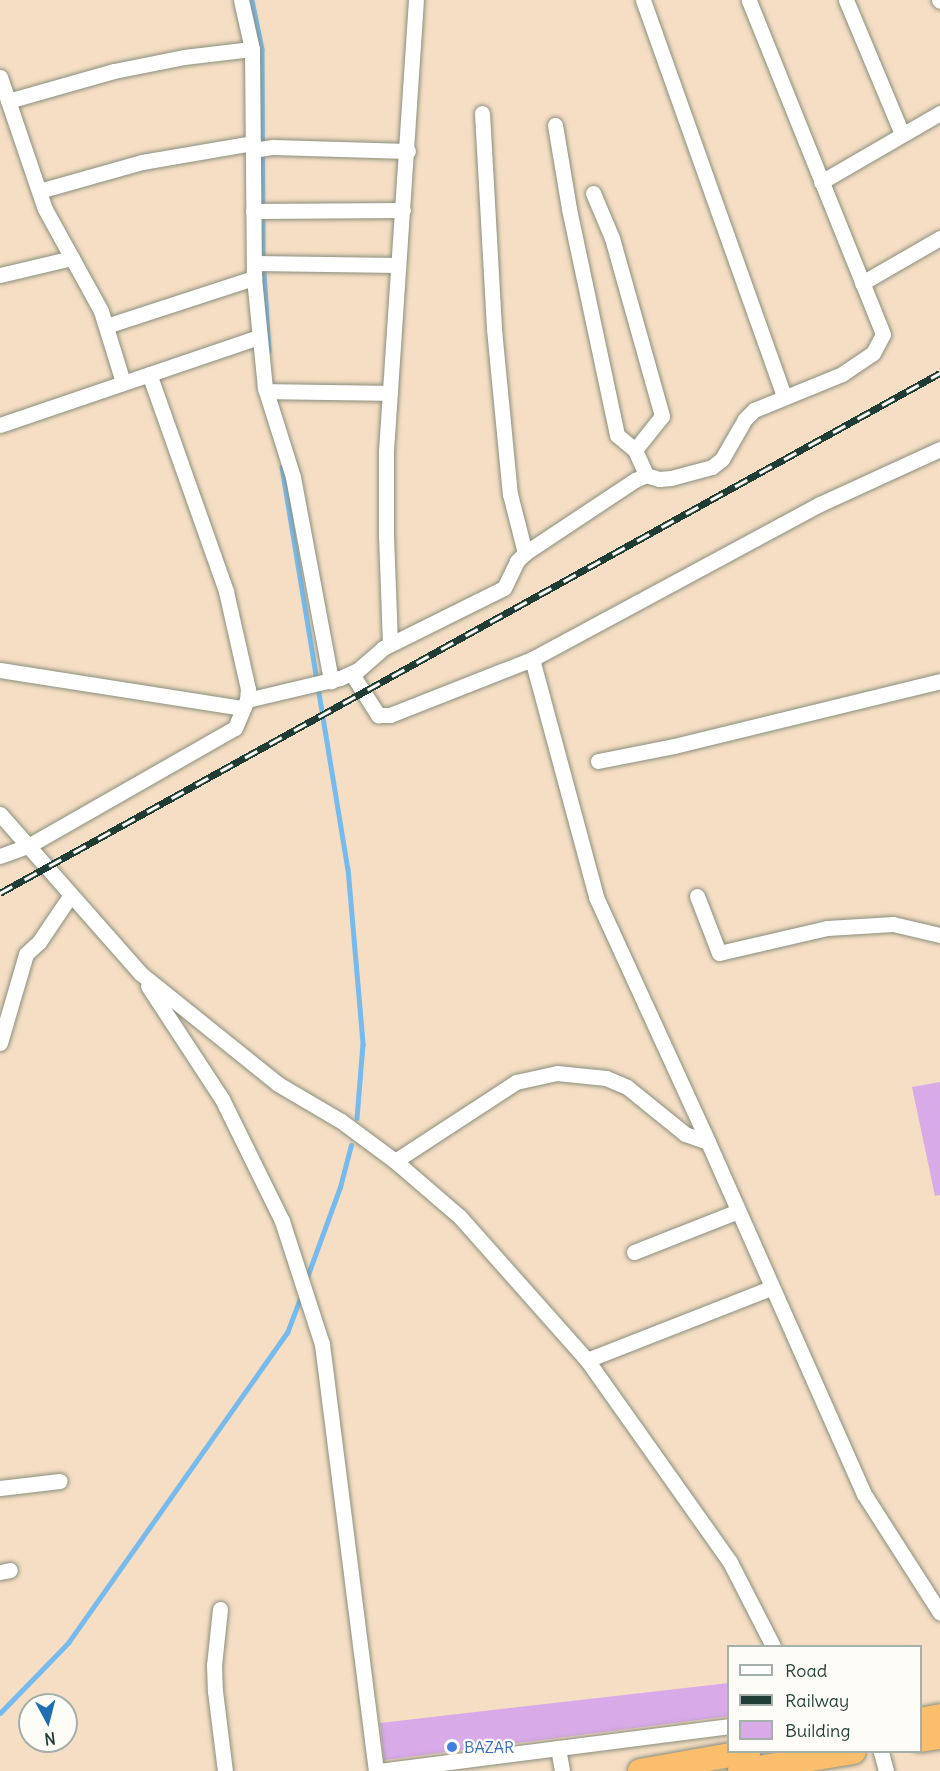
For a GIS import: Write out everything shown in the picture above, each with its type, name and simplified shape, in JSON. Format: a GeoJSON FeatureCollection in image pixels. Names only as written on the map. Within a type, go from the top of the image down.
{"type":"FeatureCollection","features":[{"type":"Feature","properties":{"kind":"highway"},"geometry":{"type":"LineString","coordinates":[[922,1720],[940,1716]]}},
{"type":"Feature","properties":{"kind":"highway"},"geometry":{"type":"LineString","coordinates":[[922,1740],[940,1737]]}},
{"type":"Feature","properties":{"kind":"highway"},"geometry":{"type":"LineString","coordinates":[[640,1771],[742,1753]]}},
{"type":"Feature","properties":{"kind":"highway"},"geometry":{"type":"LineString","coordinates":[[740,1771],[847,1753]]}},
{"type":"Feature","properties":{"kind":"street"},"geometry":{"type":"LineString","coordinates":[[241,0],[252,49],[254,270],[258,337],[266,391],[293,477],[331,681]]}},
{"type":"Feature","properties":{"kind":"street"},"geometry":{"type":"LineString","coordinates":[[390,644],[386,536],[390,393],[408,151],[416,0]]}},
{"type":"Feature","properties":{"kind":"street"},"geometry":{"type":"LineString","coordinates":[[643,0],[784,397]]}},
{"type":"Feature","properties":{"kind":"street"},"geometry":{"type":"LineString","coordinates":[[555,125],[571,220],[617,435],[635,450],[646,475],[659,479],[672,478],[712,467],[722,459],[749,415],[768,403],[842,374],[873,353],[883,334],[749,0]]}},
{"type":"Feature","properties":{"kind":"street"},"geometry":{"type":"LineString","coordinates":[[846,0],[902,134]]}},
{"type":"Feature","properties":{"kind":"street"},"geometry":{"type":"LineString","coordinates":[[8,101],[114,71],[184,57],[252,49]]}},
{"type":"Feature","properties":{"kind":"street"},"geometry":{"type":"LineString","coordinates":[[0,77],[45,209],[101,311],[123,382]]}},
{"type":"Feature","properties":{"kind":"street"},"geometry":{"type":"LineString","coordinates":[[482,112],[494,329],[509,483],[525,553]]}},
{"type":"Feature","properties":{"kind":"street"},"geometry":{"type":"LineString","coordinates":[[821,182],[940,113]]}},
{"type":"Feature","properties":{"kind":"street"},"geometry":{"type":"LineString","coordinates":[[39,191],[142,162],[253,147],[408,151]]}},
{"type":"Feature","properties":{"kind":"street"},"geometry":{"type":"LineString","coordinates":[[593,193],[612,238],[662,416],[635,450]]}},
{"type":"Feature","properties":{"kind":"street"},"geometry":{"type":"LineString","coordinates":[[253,211],[403,210]]}},
{"type":"Feature","properties":{"kind":"street"},"geometry":{"type":"LineString","coordinates":[[862,283],[940,238]]}},
{"type":"Feature","properties":{"kind":"street"},"geometry":{"type":"LineString","coordinates":[[0,275],[72,258]]}},
{"type":"Feature","properties":{"kind":"street"},"geometry":{"type":"LineString","coordinates":[[106,326],[254,270],[398,265]]}},
{"type":"Feature","properties":{"kind":"street"},"geometry":{"type":"LineString","coordinates":[[0,425],[258,337]]}},
{"type":"Feature","properties":{"kind":"street"},"geometry":{"type":"LineString","coordinates":[[0,856],[28,846],[235,728],[245,704],[248,689],[220,570],[149,374]]}},
{"type":"Feature","properties":{"kind":"street"},"geometry":{"type":"LineString","coordinates":[[266,391],[390,393]]}},
{"type":"Feature","properties":{"kind":"street"},"geometry":{"type":"LineString","coordinates":[[352,674],[370,705],[382,717],[532,658],[820,504],[940,449]]}},
{"type":"Feature","properties":{"kind":"street"},"geometry":{"type":"LineString","coordinates":[[0,670],[245,704],[331,681],[352,674],[390,644],[504,588],[517,561],[525,553],[646,475]]}},
{"type":"Feature","properties":{"kind":"street"},"geometry":{"type":"LineString","coordinates":[[532,658],[596,897],[708,1142],[864,1494],[940,1613]]}},
{"type":"Feature","properties":{"kind":"street"},"geometry":{"type":"LineString","coordinates":[[598,761],[674,746],[940,681]]}},
{"type":"Feature","properties":{"kind":"street"},"geometry":{"type":"LineString","coordinates":[[0,814],[140,973],[278,1084],[340,1122],[395,1161],[460,1218],[587,1360],[730,1562],[772,1645]]}},
{"type":"Feature","properties":{"kind":"street"},"geometry":{"type":"LineString","coordinates":[[0,1043],[26,954],[39,942],[70,896]]}},
{"type":"Feature","properties":{"kind":"street"},"geometry":{"type":"LineString","coordinates":[[697,896],[719,953],[827,928],[893,924],[940,935]]}},
{"type":"Feature","properties":{"kind":"street"},"geometry":{"type":"LineString","coordinates":[[140,973],[222,1099],[282,1221],[322,1344],[378,1771],[727,1726]]}},
{"type":"Feature","properties":{"kind":"street"},"geometry":{"type":"LineString","coordinates":[[395,1161],[516,1082],[557,1073],[606,1077],[627,1087],[685,1134],[708,1142]]}},
{"type":"Feature","properties":{"kind":"street"},"geometry":{"type":"LineString","coordinates":[[634,1252],[738,1212]]}},
{"type":"Feature","properties":{"kind":"street"},"geometry":{"type":"LineString","coordinates":[[587,1360],[771,1288]]}},
{"type":"Feature","properties":{"kind":"street"},"geometry":{"type":"LineString","coordinates":[[0,1488],[60,1481]]}},
{"type":"Feature","properties":{"kind":"street"},"geometry":{"type":"LineString","coordinates":[[220,1609],[215,1682],[225,1771]]}},
{"type":"Feature","properties":{"kind":"street"},"geometry":{"type":"LineString","coordinates":[[558,1748],[562,1771]]}},
{"type":"Feature","properties":{"kind":"street"},"geometry":{"type":"LineString","coordinates":[[880,1753],[886,1771]]}},
{"type":"Feature","properties":{"kind":"building"},"geometry":{"type":"Polygon","coordinates":[[[940,1082],[940,1195],[935,1196],[912,1087],[940,1082]]]}},
{"type":"Feature","properties":{"kind":"building","name":"BAZAR"},"geometry":{"type":"Polygon","coordinates":[[[727,1683],[727,1716],[384,1760],[380,1723],[727,1683]]]}},
{"type":"Feature","properties":{"kind":"waterway"},"geometry":{"type":"LineString","coordinates":[[252,0],[262,49],[263,257],[269,351]]}},
{"type":"Feature","properties":{"kind":"waterway"},"geometry":{"type":"LineString","coordinates":[[282,467],[348,868],[363,1044],[357,1118]]}},
{"type":"Feature","properties":{"kind":"waterway"},"geometry":{"type":"LineString","coordinates":[[306,1280],[340,1187],[351,1145]]}},
{"type":"Feature","properties":{"kind":"waterway"},"geometry":{"type":"LineString","coordinates":[[0,1713],[68,1643],[287,1333],[302,1293]]}},
{"type":"Feature","properties":{"kind":"railway"},"geometry":{"type":"LineString","coordinates":[[0,893],[940,373]]}},
{"type":"Feature","properties":{"kind":"place","name":"BAZAR"},"geometry":{"type":"Point","coordinates":[452,1747]}}]}
